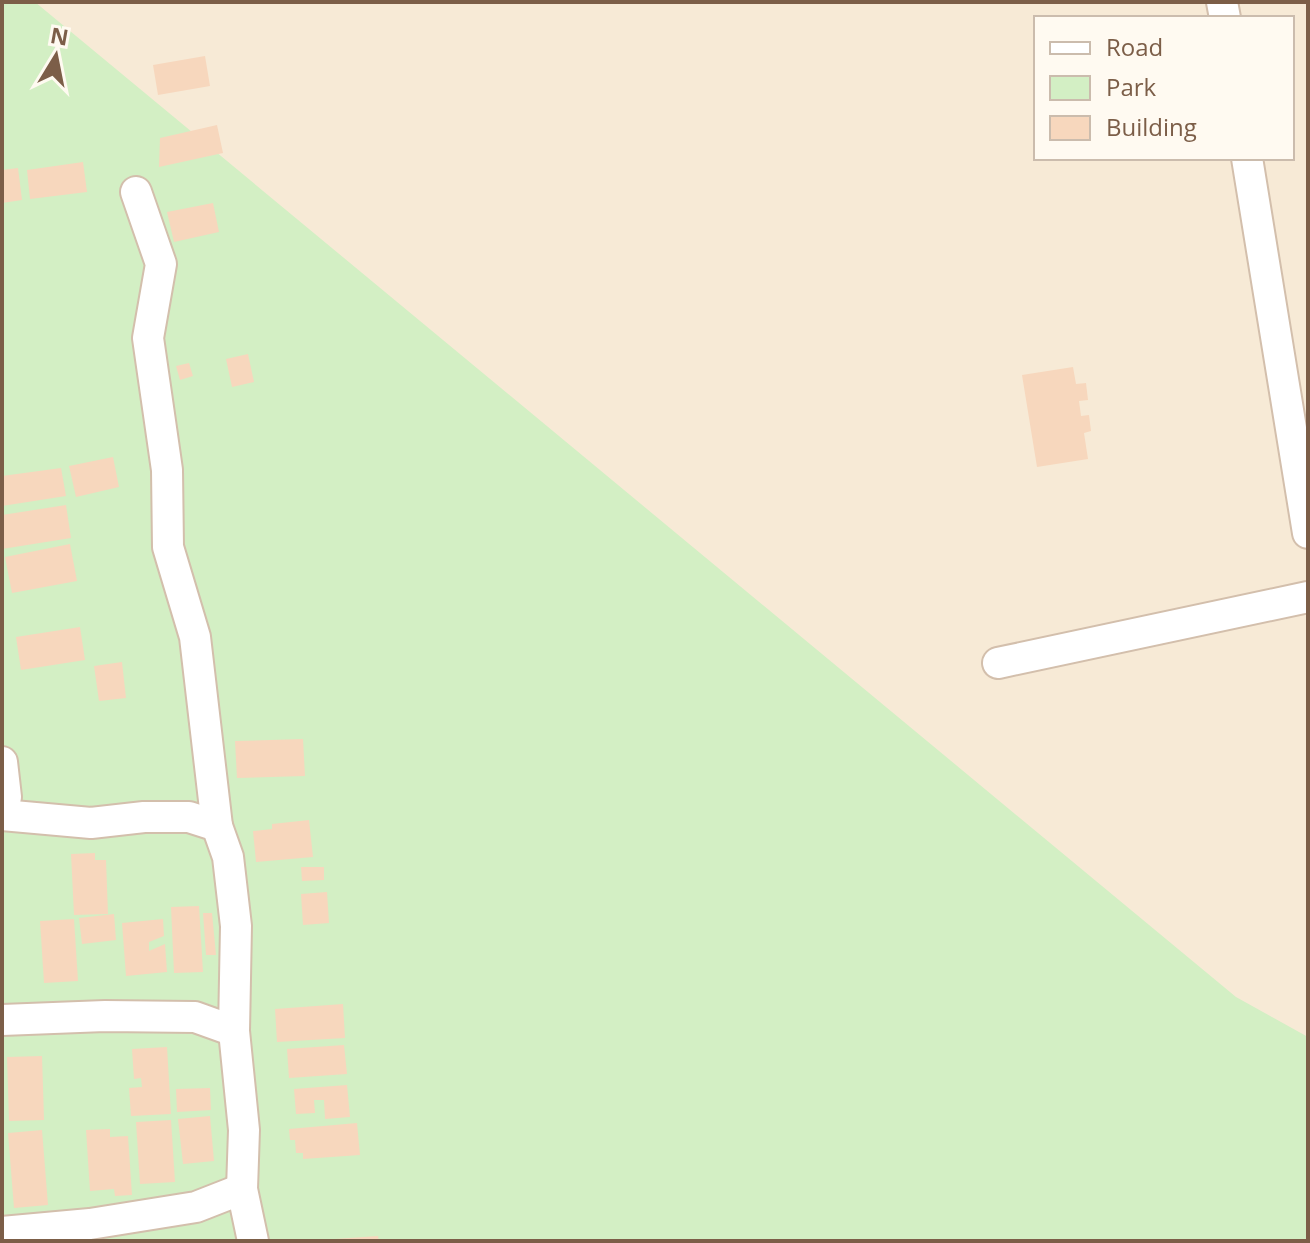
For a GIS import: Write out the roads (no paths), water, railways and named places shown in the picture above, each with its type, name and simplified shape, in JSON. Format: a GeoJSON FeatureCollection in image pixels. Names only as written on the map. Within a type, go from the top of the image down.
{"type":"FeatureCollection","features":[{"type":"Feature","properties":{"kind":"street"},"geometry":{"type":"LineString","coordinates":[[1247,160],[1308,533]]}},
{"type":"Feature","properties":{"kind":"street"},"geometry":{"type":"LineString","coordinates":[[136,192],[161,264],[148,338],[167,470],[168,547],[195,637],[217,826],[228,857],[236,926],[234,1031],[244,1130],[242,1189],[253,1241]]}},
{"type":"Feature","properties":{"kind":"street"},"geometry":{"type":"LineString","coordinates":[[998,663],[1308,597]]}},
{"type":"Feature","properties":{"kind":"street"},"geometry":{"type":"LineString","coordinates":[[2,762],[6,797],[2,812],[91,823],[144,817],[189,817],[217,826]]}},
{"type":"Feature","properties":{"kind":"street"},"geometry":{"type":"LineString","coordinates":[[2,1020],[195,1017],[234,1031]]}},
{"type":"Feature","properties":{"kind":"street"},"geometry":{"type":"LineString","coordinates":[[2,1232],[90,1224],[196,1207],[242,1189]]}}]}
